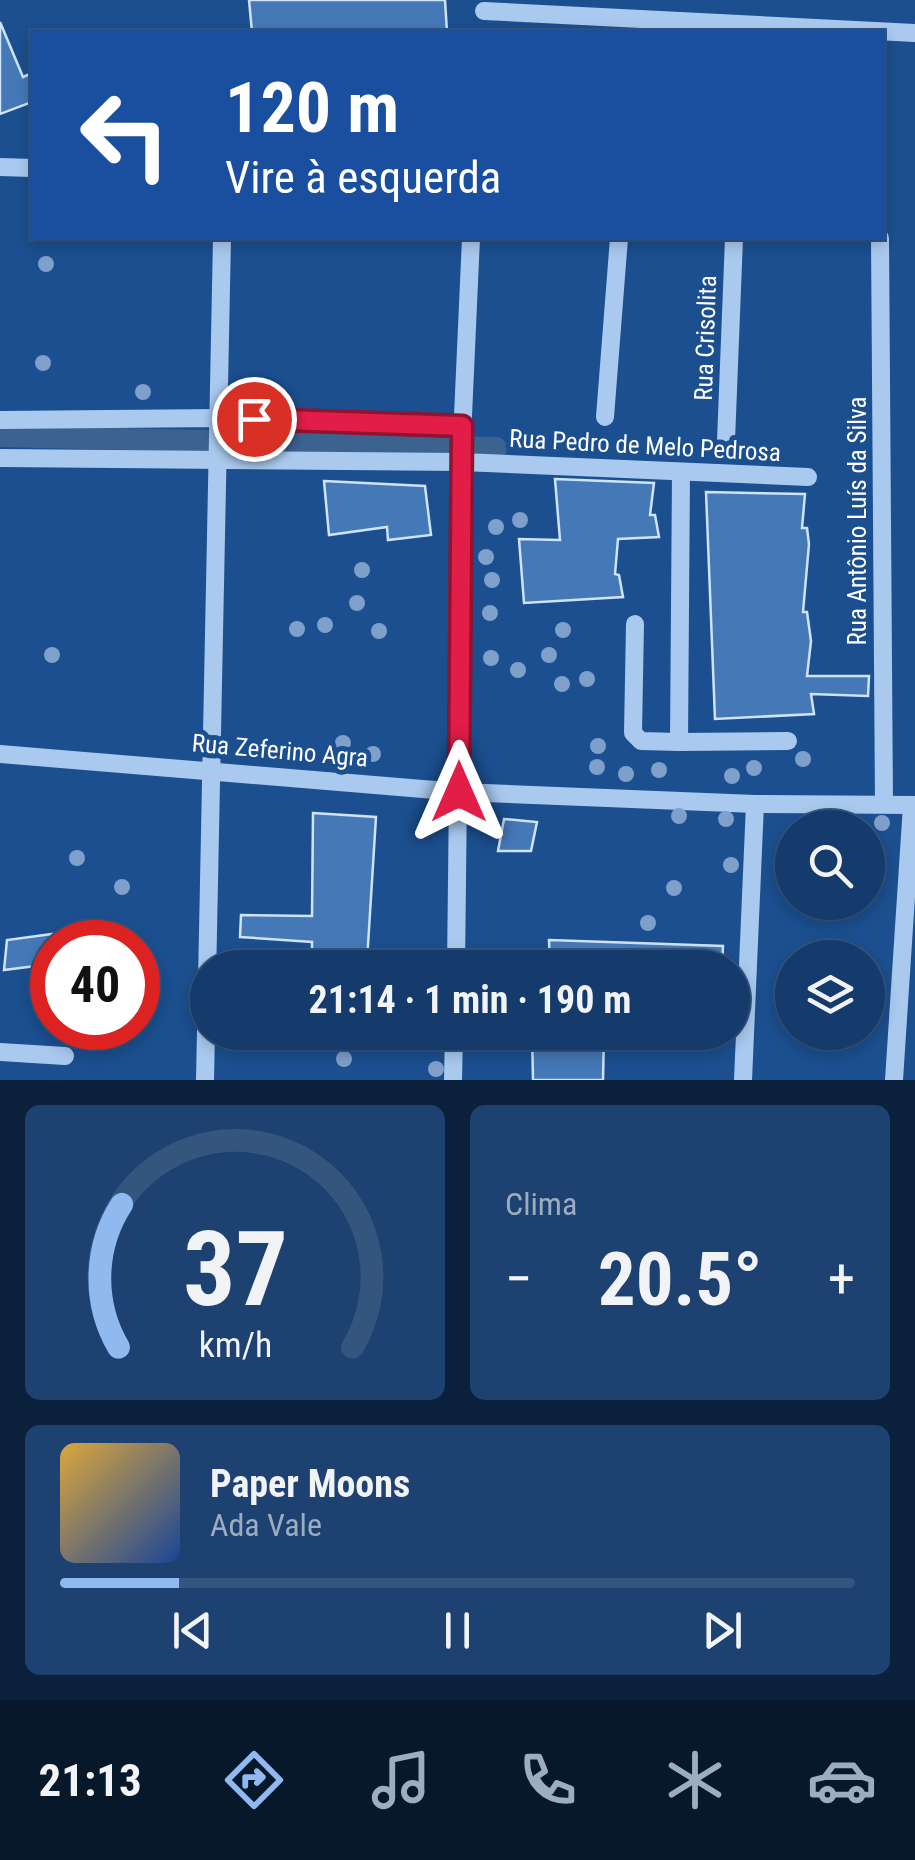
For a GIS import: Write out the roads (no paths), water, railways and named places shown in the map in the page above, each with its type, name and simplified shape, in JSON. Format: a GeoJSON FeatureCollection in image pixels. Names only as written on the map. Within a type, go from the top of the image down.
{"type":"FeatureCollection","features":[{"type":"Feature","properties":{"kind":"street"},"geometry":{"type":"LineString","coordinates":[[480,30],[488,6],[635,24],[844,30]]}},
{"type":"Feature","properties":{"kind":"street"},"geometry":{"type":"LineString","coordinates":[[885,31],[915,32]]}},
{"type":"Feature","properties":{"kind":"street"},"geometry":{"type":"LineString","coordinates":[[0,168],[30,168]]}},
{"type":"Feature","properties":{"kind":"street"},"geometry":{"type":"LineString","coordinates":[[205,1080],[222,240]]}},
{"type":"Feature","properties":{"kind":"street"},"geometry":{"type":"LineString","coordinates":[[456,950],[462,446],[471,240]]}},
{"type":"Feature","properties":{"kind":"street"},"geometry":{"type":"LineString","coordinates":[[605,417],[619,240]]}},
{"type":"Feature","properties":{"kind":"street","name":"Rua Crisolita"},"geometry":{"type":"LineString","coordinates":[[726,441],[734,240]]}},
{"type":"Feature","properties":{"kind":"street","name":"Rua Antônio Luís da Silva"},"geometry":{"type":"LineString","coordinates":[[880,240],[884,804]]}},
{"type":"Feature","properties":{"kind":"street"},"geometry":{"type":"LineString","coordinates":[[0,420],[220,420],[462,446]]}},
{"type":"Feature","properties":{"kind":"street","name":"Rua Pedro de Melo Pedrosa"},"geometry":{"type":"LineString","coordinates":[[0,458],[219,456],[462,446],[490,463],[808,477]]}},
{"type":"Feature","properties":{"kind":"street"},"geometry":{"type":"LineString","coordinates":[[679,742],[681,472]]}},
{"type":"Feature","properties":{"kind":"street"},"geometry":{"type":"LineString","coordinates":[[636,624],[632,733],[641,741],[788,741]]}},
{"type":"Feature","properties":{"kind":"street","name":"Rua Zeferino Agra"},"geometry":{"type":"LineString","coordinates":[[0,754],[212,768],[459,792],[755,804],[914,805]]}},
{"type":"Feature","properties":{"kind":"street"},"geometry":{"type":"LineString","coordinates":[[743,1080],[755,804]]}},
{"type":"Feature","properties":{"kind":"street"},"geometry":{"type":"LineString","coordinates":[[894,1080],[914,805]]}},
{"type":"Feature","properties":{"kind":"street"},"geometry":{"type":"LineString","coordinates":[[454,1050],[454,1080]]}},
{"type":"Feature","properties":{"kind":"street"},"geometry":{"type":"LineString","coordinates":[[0,1052],[65,1056]]}},
{"type":"Feature","properties":{"kind":"waterway"},"geometry":{"type":"LineString","coordinates":[[0,436],[496,448]]}}]}
